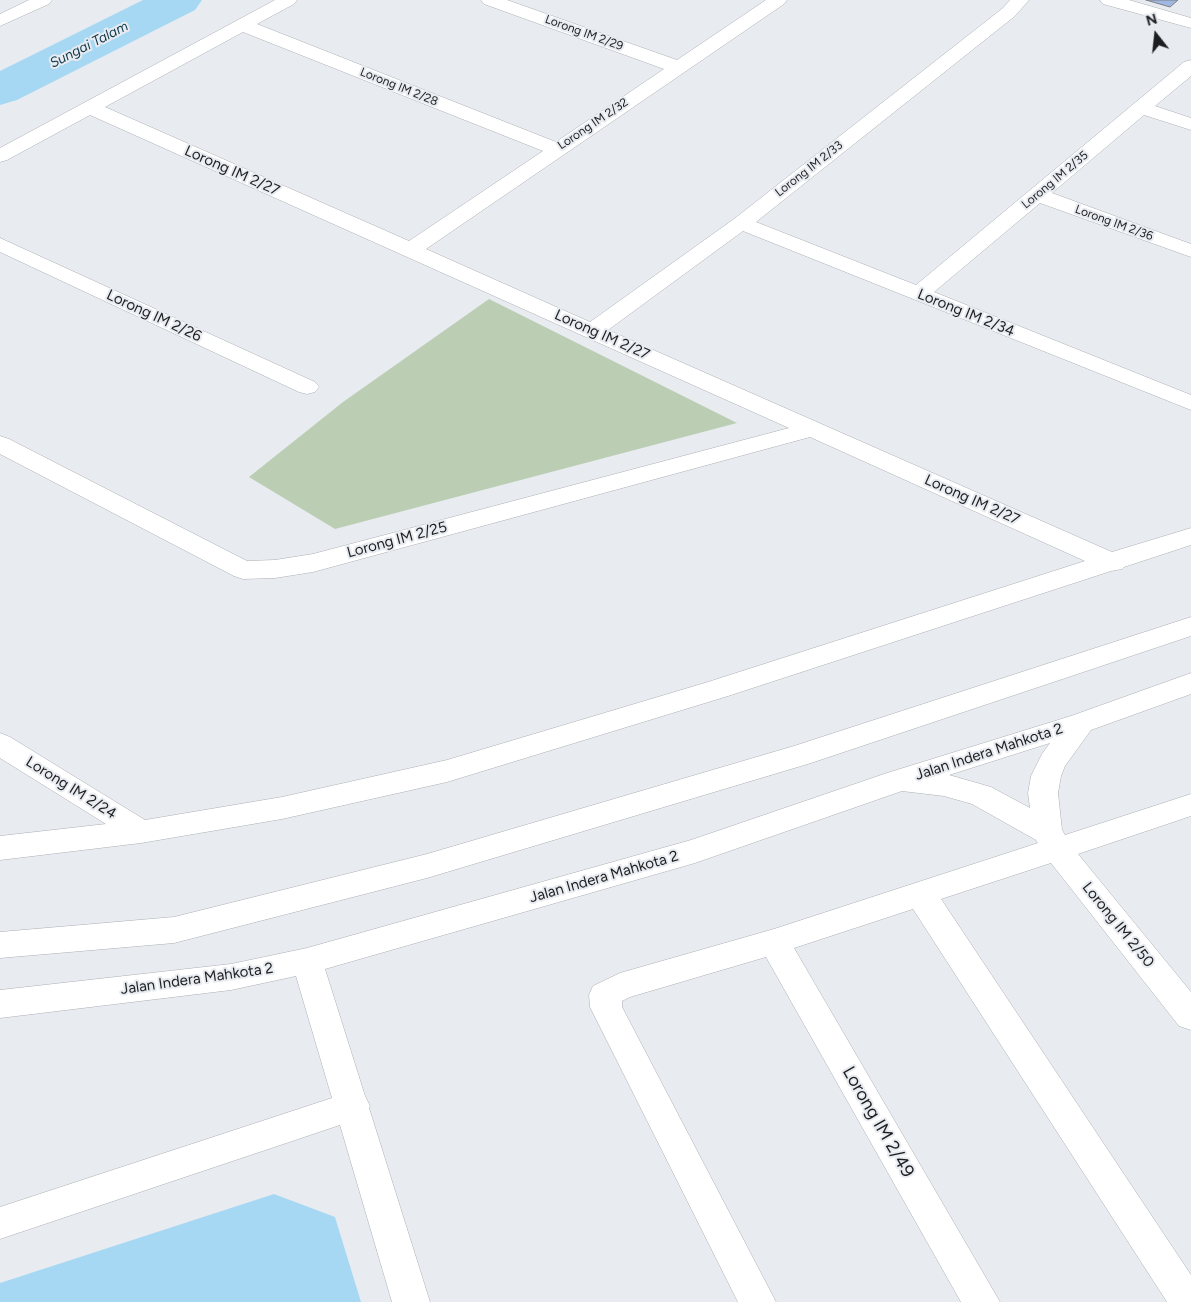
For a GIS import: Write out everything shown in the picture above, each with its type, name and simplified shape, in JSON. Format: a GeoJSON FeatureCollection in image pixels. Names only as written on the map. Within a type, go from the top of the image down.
{"type":"FeatureCollection","features":[{"type":"Feature","properties":{"kind":"street"},"geometry":{"type":"LineString","coordinates":[[0,21],[44,0]]}},
{"type":"Feature","properties":{"kind":"street"},"geometry":{"type":"LineString","coordinates":[[0,156],[288,0]]}},
{"type":"Feature","properties":{"kind":"street","name":"Lorong IM 2/29"},"geometry":{"type":"LineString","coordinates":[[490,0],[678,67]]}},
{"type":"Feature","properties":{"kind":"street","name":"Lorong IM 2/32"},"geometry":{"type":"LineString","coordinates":[[410,250],[556,149],[778,0]]}},
{"type":"Feature","properties":{"kind":"street","name":"Lorong IM 2/33"},"geometry":{"type":"LineString","coordinates":[[592,331],[741,223],[1009,12],[1020,0]]}},
{"type":"Feature","properties":{"kind":"street"},"geometry":{"type":"LineString","coordinates":[[1109,0],[1185,16]]}},
{"type":"Feature","properties":{"kind":"street","name":"Lorong IM 2/28"},"geometry":{"type":"LineString","coordinates":[[242,25],[556,149]]}},
{"type":"Feature","properties":{"kind":"street","name":"Lorong IM 2/35"},"geometry":{"type":"LineString","coordinates":[[919,294],[1191,66]]}},
{"type":"Feature","properties":{"kind":"street","name":"Lorong IM 2/27"},"geometry":{"type":"LineString","coordinates":[[91,108],[1113,562]]}},
{"type":"Feature","properties":{"kind":"street"},"geometry":{"type":"LineString","coordinates":[[1141,108],[1191,124]]}},
{"type":"Feature","properties":{"kind":"street","name":"Lorong IM 2/36"},"geometry":{"type":"LineString","coordinates":[[1036,195],[1191,252]]}},
{"type":"Feature","properties":{"kind":"street","name":"Lorong IM 2/34"},"geometry":{"type":"LineString","coordinates":[[741,223],[1191,403]]}},
{"type":"Feature","properties":{"kind":"street","name":"Lorong IM 2/26"},"geometry":{"type":"LineString","coordinates":[[0,244],[307,387]]}},
{"type":"Feature","properties":{"kind":"street","name":"Lorong IM 2/25"},"geometry":{"type":"LineString","coordinates":[[0,444],[243,570],[251,570],[275,569],[314,563],[813,429]]}},
{"type":"Feature","properties":{"kind":"street"},"geometry":{"type":"LineString","coordinates":[[0,848],[141,832],[282,808],[447,771],[718,689],[1191,536]]}},
{"type":"Feature","properties":{"kind":"street"},"geometry":{"type":"LineString","coordinates":[[0,945],[174,930],[427,866],[801,755],[1191,626]]}},
{"type":"Feature","properties":{"kind":"street","name":"Jalan Indera Mahkota 2"},"geometry":{"type":"LineString","coordinates":[[0,1004],[231,977],[308,961],[695,851],[897,781],[1081,723],[1191,683]]}},
{"type":"Feature","properties":{"kind":"street"},"geometry":{"type":"LineString","coordinates":[[1052,840],[1044,793],[1046,776],[1052,762],[1081,723]]}},
{"type":"Feature","properties":{"kind":"street","name":"Lorong IM 2/24"},"geometry":{"type":"LineString","coordinates":[[0,744],[141,832]]}},
{"type":"Feature","properties":{"kind":"street"},"geometry":{"type":"LineString","coordinates":[[897,781],[944,785],[981,795],[1052,840]]}},
{"type":"Feature","properties":{"kind":"street"},"geometry":{"type":"LineString","coordinates":[[757,1302],[606,1007],[605,995],[620,986],[774,942],[920,895],[1052,840],[1191,805]]}},
{"type":"Feature","properties":{"kind":"street","name":"Lorong IM 2/50"},"geometry":{"type":"LineString","coordinates":[[1052,840],[1191,1016]]}},
{"type":"Feature","properties":{"kind":"street"},"geometry":{"type":"LineString","coordinates":[[920,895],[1188,1302]]}},
{"type":"Feature","properties":{"kind":"street","name":"Lorong IM 2/49"},"geometry":{"type":"LineString","coordinates":[[774,942],[981,1302]]}},
{"type":"Feature","properties":{"kind":"street"},"geometry":{"type":"LineString","coordinates":[[308,961],[412,1302]]}},
{"type":"Feature","properties":{"kind":"street"},"geometry":{"type":"LineString","coordinates":[[0,1223],[353,1106]]}},
{"type":"Feature","properties":{"kind":"green space"},"geometry":{"type":"Polygon","coordinates":[[[489,299],[737,423],[335,529],[249,477],[343,402],[489,299]]]}},
{"type":"Feature","properties":{"kind":"water"},"geometry":{"type":"Polygon","coordinates":[[[274,1194],[335,1217],[361,1302],[0,1302],[0,1283],[274,1194]]]}},
{"type":"Feature","properties":{"kind":"building"},"geometry":{"type":"Polygon","coordinates":[[[1146,0],[1178,0],[1170,7],[1146,0]]]}},
{"type":"Feature","properties":{"kind":"waterway","name":"Sungai Talam"},"geometry":{"type":"LineString","coordinates":[[0,90],[179,0]]}}]}
